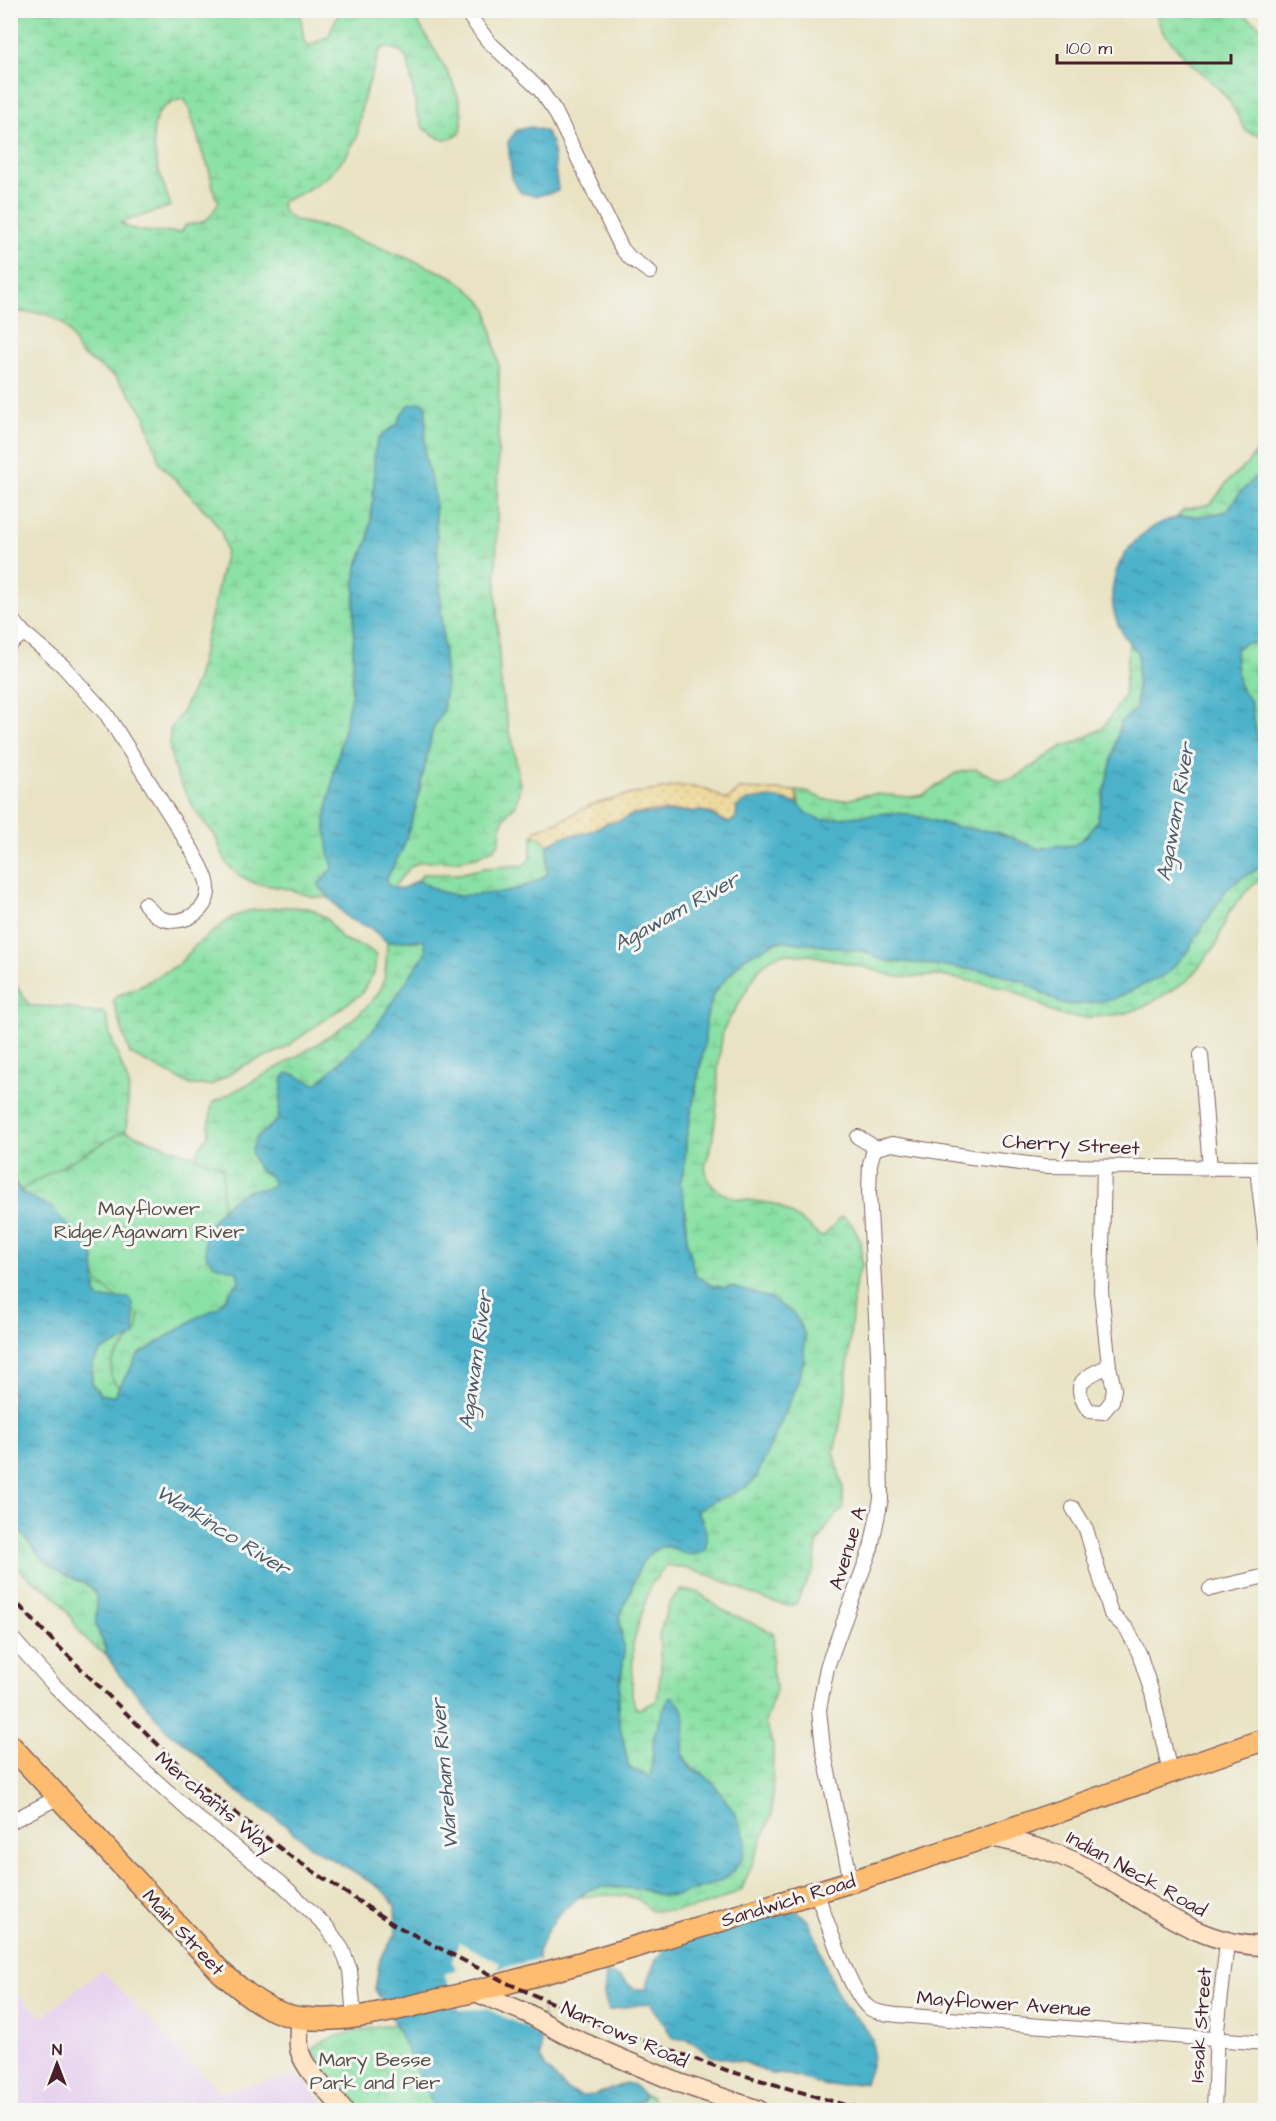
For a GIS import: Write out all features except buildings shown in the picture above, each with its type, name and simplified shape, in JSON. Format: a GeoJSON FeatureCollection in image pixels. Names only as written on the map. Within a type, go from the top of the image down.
{"type":"FeatureCollection","features":[{"type":"Feature","properties":{"kind":"main road","name":"Sandwich Road"},"geometry":{"type":"LineString","coordinates":[[300,2018],[354,2018],[382,2013],[565,1968],[988,1837],[1266,1739]]}},
{"type":"Feature","properties":{"kind":"main road","name":"Main Street"},"geometry":{"type":"LineString","coordinates":[[10,1745],[222,1972],[256,2001],[279,2012],[300,2018]]}},
{"type":"Feature","properties":{"kind":"street"},"geometry":{"type":"LineString","coordinates":[[465,10],[488,41],[540,90],[555,111],[622,249],[630,258],[650,272]]}},
{"type":"Feature","properties":{"kind":"street"},"geometry":{"type":"LineString","coordinates":[[10,618],[63,666],[107,715],[192,850],[204,873],[208,888],[207,898],[200,910],[190,916],[178,920],[163,919],[145,904]]}},
{"type":"Feature","properties":{"kind":"street"},"geometry":{"type":"LineString","coordinates":[[10,644],[24,633]]}},
{"type":"Feature","properties":{"kind":"street"},"geometry":{"type":"LineString","coordinates":[[1201,1055],[1210,1169]]}},
{"type":"Feature","properties":{"kind":"street"},"geometry":{"type":"LineString","coordinates":[[858,1137],[876,1148]]}},
{"type":"Feature","properties":{"kind":"street","name":"Cherry Street"},"geometry":{"type":"LineString","coordinates":[[876,1148],[892,1144],[1013,1163],[1104,1167],[1261,1168]]}},
{"type":"Feature","properties":{"kind":"street","name":"Avenue A"},"geometry":{"type":"LineString","coordinates":[[851,1881],[823,1748],[819,1710],[827,1667],[871,1548],[881,1499],[878,1353],[869,1193],[870,1164],[876,1148]]}},
{"type":"Feature","properties":{"kind":"street"},"geometry":{"type":"LineString","coordinates":[[1104,1167],[1101,1291],[1109,1366]]}},
{"type":"Feature","properties":{"kind":"street"},"geometry":{"type":"LineString","coordinates":[[1261,1168],[1266,1244]]}},
{"type":"Feature","properties":{"kind":"street"},"geometry":{"type":"LineString","coordinates":[[1073,1508],[1086,1529],[1111,1614],[1126,1629],[1139,1653],[1152,1693],[1170,1772]]}},
{"type":"Feature","properties":{"kind":"street"},"geometry":{"type":"LineString","coordinates":[[1210,1589],[1266,1576]]}},
{"type":"Feature","properties":{"kind":"street","name":"Merchants Way"},"geometry":{"type":"LineString","coordinates":[[10,1636],[95,1726],[196,1817],[280,1883],[326,1926],[342,1949],[350,1970],[354,2018]]}},
{"type":"Feature","properties":{"kind":"street"},"geometry":{"type":"LineString","coordinates":[[10,1822],[59,1797]]}},
{"type":"Feature","properties":{"kind":"street","name":"Indian Neck Road"},"geometry":{"type":"LineString","coordinates":[[988,1837],[1038,1847],[1068,1858],[1182,1924],[1227,1943],[1266,1946]]}},
{"type":"Feature","properties":{"kind":"street","name":"Mayflower Avenue"},"geometry":{"type":"LineString","coordinates":[[816,1892],[851,1982],[866,2005],[874,2011],[897,2015],[1266,2043]]}},
{"type":"Feature","properties":{"kind":"street","name":"Issak Street"},"geometry":{"type":"LineString","coordinates":[[1214,2110],[1216,2038],[1227,1943]]}},
{"type":"Feature","properties":{"kind":"street","name":"Narrows Road"},"geometry":{"type":"LineString","coordinates":[[466,1994],[526,2013],[564,2034],[614,2056],[680,2083],[759,2110]]}},
{"type":"Feature","properties":{"kind":"street"},"geometry":{"type":"LineString","coordinates":[[300,2018],[301,2055],[344,2110]]}},
{"type":"Feature","properties":{"kind":"shaded area"},"geometry":{"type":"Polygon","coordinates":[[[101,1970],[220,2092],[298,2075],[329,2109],[22,2110],[11,2099],[11,1989],[43,2017],[101,1970]]]}},
{"type":"Feature","properties":{"kind":"green space"},"geometry":{"type":"Polygon","coordinates":[[[10,11],[300,11],[304,41],[308,46],[329,36],[341,11],[412,11],[454,85],[462,117],[461,132],[450,139],[441,139],[424,129],[417,114],[408,60],[399,50],[384,47],[379,52],[362,104],[357,137],[346,156],[327,177],[302,193],[281,202],[287,215],[292,218],[336,230],[453,277],[487,308],[499,367],[496,590],[500,674],[520,785],[516,805],[501,824],[500,841],[494,849],[476,857],[456,861],[419,862],[410,867],[393,888],[387,884],[387,878],[403,848],[415,810],[433,729],[443,711],[446,688],[434,492],[425,457],[426,407],[402,413],[397,425],[384,433],[374,453],[374,486],[369,538],[357,567],[355,585],[352,691],[333,771],[325,820],[333,867],[319,887],[330,898],[313,897],[288,889],[254,883],[237,874],[227,864],[214,834],[198,815],[176,775],[170,751],[170,729],[183,711],[197,679],[226,551],[221,531],[212,518],[160,464],[144,414],[113,375],[80,354],[69,331],[61,322],[45,313],[11,312],[10,11]],[[184,98],[163,108],[157,117],[154,129],[155,156],[171,206],[120,223],[127,227],[142,231],[181,232],[186,225],[207,219],[219,201],[215,196],[209,168],[184,98]]]}},
{"type":"Feature","properties":{"kind":"green space"},"geometry":{"type":"Polygon","coordinates":[[[1154,11],[1236,11],[1265,31],[1265,135],[1246,131],[1228,99],[1186,59],[1163,32],[1154,11]]]}},
{"type":"Feature","properties":{"kind":"green space"},"geometry":{"type":"Polygon","coordinates":[[[1265,441],[1265,468],[1239,494],[1227,511],[1201,516],[1177,517],[1184,510],[1211,504],[1229,480],[1246,465],[1265,441]]]}},
{"type":"Feature","properties":{"kind":"green space"},"geometry":{"type":"Polygon","coordinates":[[[1254,642],[1265,644],[1265,660],[1254,671],[1265,691],[1265,753],[1257,738],[1250,700],[1239,686],[1235,655],[1237,648],[1254,642]]]}},
{"type":"Feature","properties":{"kind":"green space"},"geometry":{"type":"Polygon","coordinates":[[[1129,643],[1138,652],[1136,709],[1121,722],[1097,821],[1088,834],[1074,846],[1039,849],[997,832],[957,827],[908,814],[888,813],[821,820],[800,807],[796,791],[807,792],[826,800],[847,800],[876,794],[911,797],[923,795],[956,773],[976,769],[1000,780],[1013,779],[1063,746],[1077,742],[1103,728],[1124,696],[1129,643]]]}},
{"type":"Feature","properties":{"kind":"green space"},"geometry":{"type":"Polygon","coordinates":[[[533,835],[542,838],[548,845],[547,874],[538,881],[508,892],[459,896],[438,891],[418,880],[423,874],[459,874],[484,868],[524,865],[530,859],[533,835]]]}},
{"type":"Feature","properties":{"kind":"green space"},"geometry":{"type":"Polygon","coordinates":[[[1265,862],[1265,874],[1229,912],[1215,947],[1187,981],[1144,1007],[1123,1014],[1084,1018],[1059,1015],[1010,989],[998,986],[941,976],[897,977],[810,955],[780,954],[759,969],[723,1030],[718,1068],[717,1106],[712,1143],[705,1167],[708,1180],[720,1192],[734,1198],[775,1204],[802,1221],[821,1237],[843,1217],[851,1223],[860,1239],[862,1265],[856,1279],[845,1400],[834,1453],[843,1489],[843,1508],[828,1525],[817,1544],[814,1568],[796,1603],[792,1606],[768,1601],[707,1574],[667,1565],[650,1586],[633,1643],[632,1695],[635,1707],[639,1709],[657,1701],[661,1669],[659,1634],[669,1604],[681,1590],[698,1592],[722,1610],[772,1632],[774,1635],[772,1670],[776,1690],[765,1722],[773,1745],[772,1814],[742,1889],[708,1904],[676,1911],[651,1911],[635,1898],[628,1896],[581,1897],[588,1890],[602,1887],[641,1889],[662,1896],[677,1896],[696,1890],[702,1773],[688,1762],[682,1746],[657,1731],[654,1735],[651,1774],[649,1776],[634,1771],[628,1766],[618,1711],[624,1656],[621,1615],[644,1559],[654,1550],[665,1546],[692,1555],[703,1521],[696,1512],[743,1488],[756,1478],[794,1393],[804,1360],[733,1287],[724,1288],[711,1285],[697,1276],[693,1268],[687,1242],[684,1200],[680,1184],[685,1163],[686,1139],[702,1059],[706,1020],[713,994],[744,958],[773,943],[785,941],[863,951],[882,960],[997,973],[1024,982],[1060,1003],[1076,1005],[1187,952],[1227,889],[1260,868],[1265,862]]]}},
{"type":"Feature","properties":{"kind":"green space"},"geometry":{"type":"Polygon","coordinates":[[[282,907],[310,908],[327,919],[342,939],[367,948],[376,955],[374,973],[361,994],[282,1050],[245,1065],[211,1085],[191,1085],[130,1054],[113,1001],[116,996],[178,965],[197,944],[231,918],[248,911],[282,907]]]}},
{"type":"Feature","properties":{"kind":"green space"},"geometry":{"type":"Polygon","coordinates":[[[424,940],[426,952],[402,992],[381,1021],[353,1050],[317,1084],[303,1080],[295,1074],[283,1077],[278,1120],[256,1138],[258,1169],[270,1176],[275,1184],[267,1189],[249,1190],[138,1355],[114,1396],[100,1395],[92,1383],[92,1366],[100,1351],[134,1336],[129,1298],[100,1299],[96,1296],[94,1258],[51,1207],[22,1193],[11,1176],[10,977],[30,1006],[67,1007],[84,1012],[103,1012],[107,1016],[110,1035],[129,1085],[124,1167],[194,1163],[200,1146],[208,1136],[212,1103],[307,1050],[357,1015],[374,998],[383,983],[387,942],[424,940]]]}},
{"type":"Feature","properties":{"kind":"green space","name":"Mayflower Ridge/Agawam River"},"geometry":{"type":"Polygon","coordinates":[[[124,1131],[223,1167],[222,1210],[256,1284],[120,1389],[111,1377],[112,1361],[138,1330],[139,1315],[100,1284],[71,1232],[26,1200],[22,1189],[124,1131]]]}},
{"type":"Feature","properties":{"kind":"green space"},"geometry":{"type":"Polygon","coordinates":[[[11,1525],[21,1532],[46,1562],[93,1590],[97,1599],[97,1627],[106,1654],[87,1641],[54,1595],[14,1564],[10,1551],[11,1525]]]}},
{"type":"Feature","properties":{"kind":"green space","name":"Mary Besse Park and Pier"},"geometry":{"type":"Polygon","coordinates":[[[395,2024],[412,2059],[454,2110],[356,2110],[317,2060],[312,2050],[318,2044],[338,2036],[395,2024]]]}},
{"type":"Feature","properties":{"kind":"green space"},"geometry":{"type":"Polygon","coordinates":[[[645,2095],[652,2097],[655,2110],[623,2110],[642,2100],[645,2095]]]}},
{"type":"Feature","properties":{"kind":"sand"},"geometry":{"type":"Polygon","coordinates":[[[679,786],[704,789],[725,800],[739,789],[796,791],[798,804],[782,799],[729,823],[711,813],[701,811],[651,811],[607,823],[589,832],[562,837],[548,845],[542,838],[533,835],[537,830],[591,805],[628,795],[679,786]]]}},
{"type":"Feature","properties":{"kind":"water"},"geometry":{"type":"Polygon","coordinates":[[[531,127],[545,131],[552,143],[558,191],[537,196],[521,193],[512,179],[508,142],[517,130],[531,127]]]}},
{"type":"Feature","properties":{"kind":"water"},"geometry":{"type":"Polygon","coordinates":[[[422,402],[426,406],[425,457],[434,492],[446,688],[443,711],[433,729],[415,810],[403,848],[387,878],[387,884],[395,888],[403,888],[418,880],[438,891],[459,896],[508,892],[538,881],[547,874],[548,845],[562,837],[589,832],[634,814],[701,811],[729,823],[736,818],[737,807],[747,800],[765,798],[782,799],[798,804],[808,814],[821,820],[888,813],[908,814],[957,827],[997,832],[1039,849],[1074,845],[1088,834],[1097,821],[1121,722],[1136,709],[1137,705],[1138,652],[1124,636],[1115,618],[1112,599],[1114,581],[1120,563],[1130,547],[1145,533],[1163,522],[1227,511],[1239,494],[1265,468],[1265,644],[1246,643],[1237,648],[1235,655],[1239,686],[1250,700],[1257,738],[1265,753],[1265,862],[1260,868],[1227,889],[1187,952],[1167,974],[1114,999],[1076,1005],[1060,1003],[1024,982],[997,973],[882,960],[863,951],[778,941],[744,958],[713,994],[706,1020],[705,1042],[686,1139],[685,1163],[680,1184],[684,1200],[687,1242],[693,1268],[697,1276],[711,1285],[724,1288],[733,1287],[770,1298],[795,1315],[805,1335],[804,1360],[794,1393],[756,1478],[743,1488],[696,1512],[706,1530],[706,1550],[696,1555],[689,1555],[674,1548],[662,1547],[650,1554],[638,1571],[620,1620],[624,1656],[618,1711],[628,1766],[634,1771],[649,1776],[651,1774],[654,1735],[669,1697],[672,1696],[683,1709],[685,1717],[683,1756],[692,1770],[702,1773],[715,1785],[735,1813],[746,1840],[744,1855],[735,1869],[723,1880],[677,1896],[662,1896],[641,1889],[602,1887],[588,1890],[563,1910],[554,1921],[538,1953],[543,2019],[540,2057],[546,2068],[567,2090],[582,2096],[595,2095],[626,2083],[633,2085],[645,2095],[642,2100],[623,2110],[435,2110],[395,2024],[375,1989],[380,1959],[396,1934],[395,1906],[390,1898],[381,1889],[350,1869],[312,1848],[284,1824],[234,1789],[185,1743],[169,1733],[120,1676],[106,1654],[96,1626],[96,1595],[91,1587],[44,1561],[23,1535],[11,1525],[10,1176],[22,1193],[51,1207],[91,1251],[94,1258],[96,1296],[100,1299],[129,1298],[133,1303],[135,1336],[101,1351],[92,1366],[92,1383],[100,1395],[114,1396],[138,1355],[196,1318],[217,1308],[239,1281],[237,1271],[215,1265],[207,1258],[205,1239],[210,1224],[227,1204],[248,1191],[268,1188],[274,1184],[270,1176],[258,1169],[251,1152],[256,1138],[278,1120],[283,1077],[287,1073],[317,1084],[375,1028],[426,952],[424,940],[387,942],[369,927],[349,919],[318,885],[333,867],[325,820],[333,771],[352,691],[355,585],[357,567],[369,538],[374,486],[374,453],[378,440],[397,425],[402,413],[409,405],[422,402]]]}},
{"type":"Feature","properties":{"kind":"water"},"geometry":{"type":"Polygon","coordinates":[[[796,1911],[807,1919],[813,1929],[828,1972],[843,2003],[864,2026],[872,2040],[872,2059],[864,2083],[827,2086],[790,2075],[772,2074],[744,2062],[710,2056],[694,2043],[686,2039],[677,2040],[672,2036],[650,2003],[609,2010],[604,1996],[606,1973],[620,1977],[634,1989],[646,1989],[657,1959],[673,1944],[727,1925],[767,1915],[796,1911]]]}},
{"type":"Feature","properties":{"kind":"pier"},"geometry":{"type":"Polygon","coordinates":[[[459,1942],[500,1963],[498,1969],[538,1959],[542,1983],[542,2038],[529,2029],[487,2009],[459,2010],[444,1974],[456,1969],[452,1961],[459,1942]]]}},
{"type":"Feature","properties":{"kind":"railway"},"geometry":{"type":"LineString","coordinates":[[10,1596],[193,1779],[290,1856],[393,1924],[507,1983],[608,2028],[729,2071],[845,2105],[874,2110]]}},
{"type":"Feature","properties":{"kind":"water label","name":"Agawam River"},"geometry":{"type":"Point","coordinates":[1175,812]}},
{"type":"Feature","properties":{"kind":"water label","name":"Agawam River"},"geometry":{"type":"Point","coordinates":[676,911]}},
{"type":"Feature","properties":{"kind":"water label","name":"Agawam River"},"geometry":{"type":"Point","coordinates":[475,1360]}},
{"type":"Feature","properties":{"kind":"water label","name":"Wankinco River"},"geometry":{"type":"Point","coordinates":[223,1530]}},
{"type":"Feature","properties":{"kind":"water label","name":"Wareham River"},"geometry":{"type":"Point","coordinates":[444,1774]}}]}
